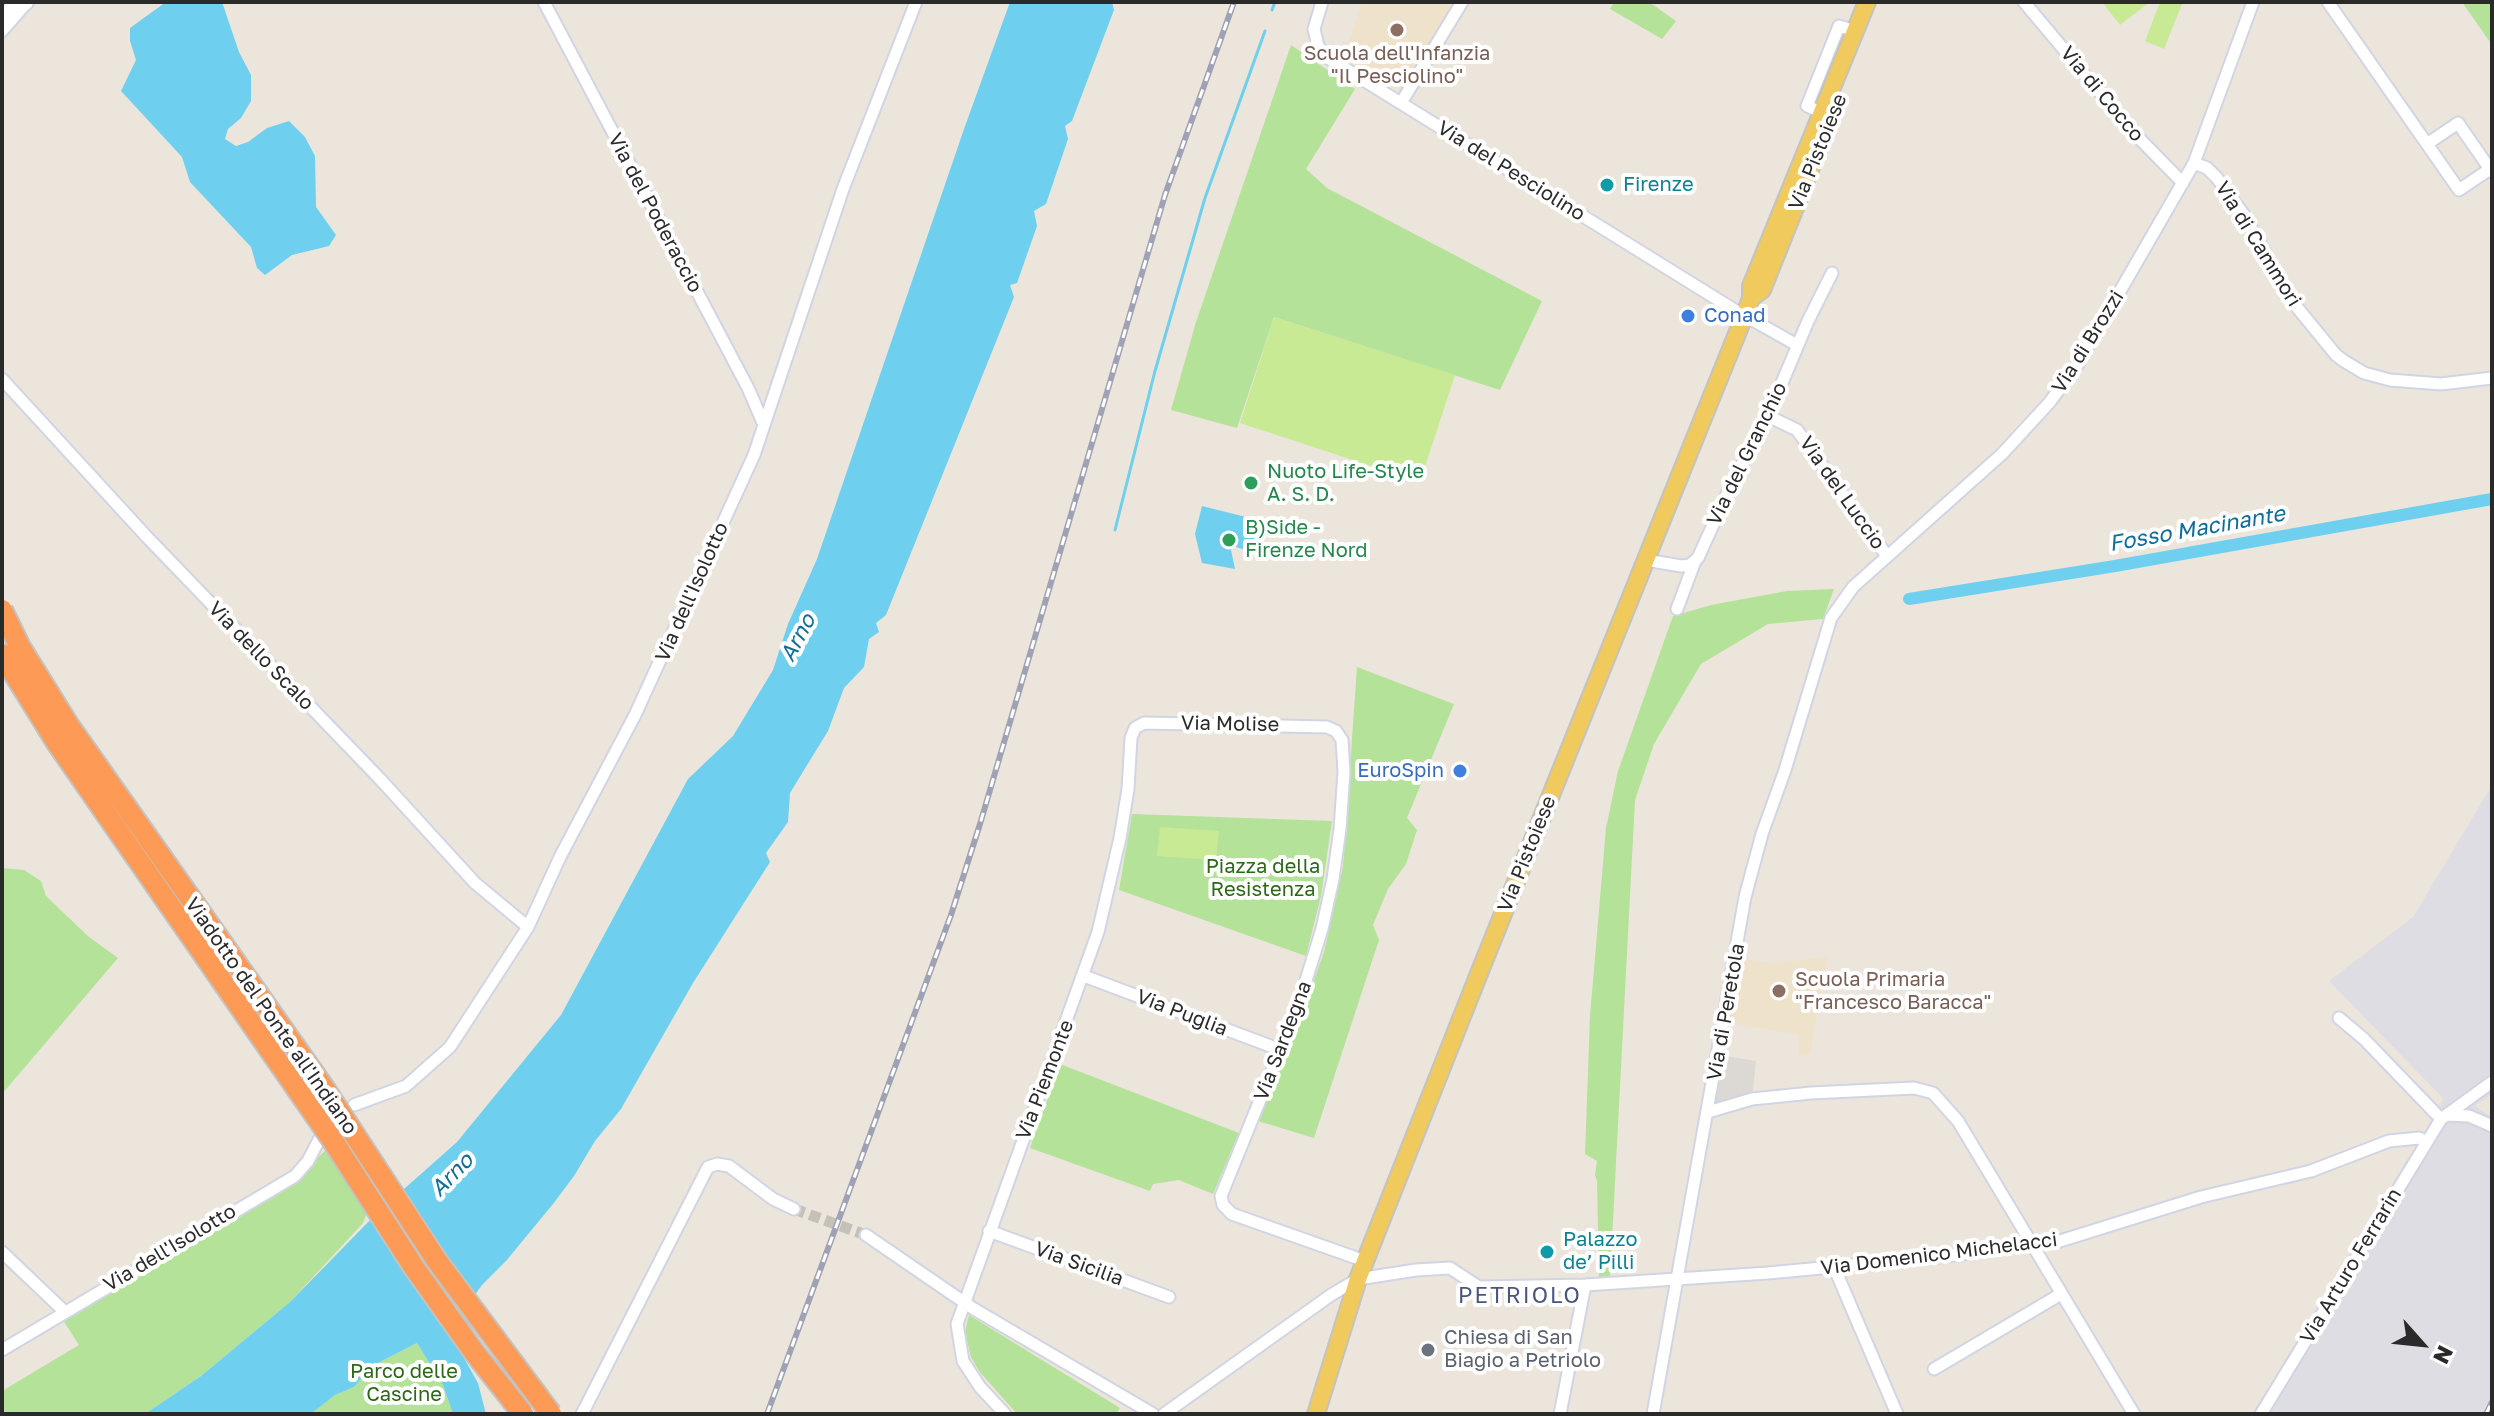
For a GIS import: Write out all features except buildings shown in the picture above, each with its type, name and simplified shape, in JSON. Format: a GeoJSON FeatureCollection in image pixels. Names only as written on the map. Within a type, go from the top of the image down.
{"type":"FeatureCollection","features":[{"type":"Feature","properties":{"kind":"highway","name":"Viadotto del Ponte all'Indiano"},"geometry":{"type":"LineString","coordinates":[[2,610],[25,657],[69,726],[324,1088],[437,1261],[551,1414]]}},
{"type":"Feature","properties":{"kind":"highway","name":"Viadotto del Ponte all'Indiano"},"geometry":{"type":"LineString","coordinates":[[2,654],[57,743],[333,1141],[413,1266],[523,1414]]}},
{"type":"Feature","properties":{"kind":"main road","name":"Via Pistoiese"},"geometry":{"type":"LineString","coordinates":[[1316,1414],[1365,1261],[1745,314],[1751,298],[1751,286],[1867,2]]}},
{"type":"Feature","properties":{"kind":"main road","name":"Via Pistoiese"},"geometry":{"type":"LineString","coordinates":[[1751,298],[1762,290],[1878,2]]}},
{"type":"Feature","properties":{"kind":"street"},"geometry":{"type":"LineString","coordinates":[[2,16],[25,2]]}},
{"type":"Feature","properties":{"kind":"street"},"geometry":{"type":"LineString","coordinates":[[2,31],[25,2]]}},
{"type":"Feature","properties":{"kind":"street","name":"Via del Poderaccio"},"geometry":{"type":"LineString","coordinates":[[544,2],[748,388],[763,428]]}},
{"type":"Feature","properties":{"kind":"street","name":"Via dell'Isolotto"},"geometry":{"type":"LineString","coordinates":[[354,1105],[406,1086],[450,1047],[528,927],[560,857],[641,702],[754,455],[843,189],[916,2]]}},
{"type":"Feature","properties":{"kind":"street"},"geometry":{"type":"LineString","coordinates":[[1401,103],[1462,2]]}},
{"type":"Feature","properties":{"kind":"street","name":"Via di Cocco"},"geometry":{"type":"LineString","coordinates":[[2024,2],[2133,132],[2183,183]]}},
{"type":"Feature","properties":{"kind":"street","name":"Via di Brozzi"},"geometry":{"type":"LineString","coordinates":[[1831,618],[1848,593],[1995,460],[2061,388],[2078,364],[2194,163],[2253,2]]}},
{"type":"Feature","properties":{"kind":"street"},"geometry":{"type":"LineString","coordinates":[[2328,2],[2459,190],[2491,170],[2458,123],[2427,144]]}},
{"type":"Feature","properties":{"kind":"street","name":"Via del Pesciolino"},"geometry":{"type":"LineString","coordinates":[[1322,3],[1314,29],[1321,51],[1745,314]]}},
{"type":"Feature","properties":{"kind":"street","name":"Via di Cammori"},"geometry":{"type":"LineString","coordinates":[[2194,163],[2212,172],[2238,204],[2284,290],[2336,355],[2364,373],[2390,380],[2441,384],[2492,378]]}},
{"type":"Feature","properties":{"kind":"street","name":"Via del Granchio"},"geometry":{"type":"LineString","coordinates":[[1677,609],[1695,561],[1768,416],[1797,345],[1832,273]]}},
{"type":"Feature","properties":{"kind":"street"},"geometry":{"type":"LineString","coordinates":[[1745,314],[1797,345]]}},
{"type":"Feature","properties":{"kind":"street","name":"Via dello Scalo"},"geometry":{"type":"LineString","coordinates":[[2,379],[146,536],[380,779],[475,883],[528,927]]}},
{"type":"Feature","properties":{"kind":"street","name":"Via del Luccio"},"geometry":{"type":"LineString","coordinates":[[1768,416],[1797,430],[1887,556]]}},
{"type":"Feature","properties":{"kind":"street"},"geometry":{"type":"LineString","coordinates":[[1646,560],[1681,566],[1695,561]]}},
{"type":"Feature","properties":{"kind":"street","name":"Via di Peretola"},"geometry":{"type":"LineString","coordinates":[[1653,1414],[1750,877],[1831,618]]}},
{"type":"Feature","properties":{"kind":"street","name":"Via Molise"},"geometry":{"type":"LineString","coordinates":[[1135,728],[1144,723],[1327,727]]}},
{"type":"Feature","properties":{"kind":"street","name":"Via Sardegna"},"geometry":{"type":"LineString","coordinates":[[1327,727],[1339,734],[1344,753],[1334,870],[1313,960],[1281,1050],[1222,1191],[1223,1205],[1232,1214],[1365,1261]]}},
{"type":"Feature","properties":{"kind":"street","name":"Via Piemonte"},"geometry":{"type":"LineString","coordinates":[[1005,1414],[980,1387],[960,1355],[957,1324],[1084,976],[1114,872],[1125,810],[1131,738],[1135,728]]}},
{"type":"Feature","properties":{"kind":"street","name":"Via Puglia"},"geometry":{"type":"LineString","coordinates":[[1084,976],[1281,1050]]}},
{"type":"Feature","properties":{"kind":"street"},"geometry":{"type":"LineString","coordinates":[[2339,1018],[2444,1117],[2469,1116],[2492,1126]]}},
{"type":"Feature","properties":{"kind":"street"},"geometry":{"type":"LineString","coordinates":[[2444,1117],[2492,1082]]}},
{"type":"Feature","properties":{"kind":"street"},"geometry":{"type":"LineString","coordinates":[[1708,1112],[1767,1097],[1869,1089],[1927,1090],[1942,1101],[1958,1121],[2134,1414]]}},
{"type":"Feature","properties":{"kind":"street","name":"Via Arturo Ferrarin"},"geometry":{"type":"LineString","coordinates":[[2261,1414],[2444,1117]]}},
{"type":"Feature","properties":{"kind":"street","name":"Via dell'Isolotto"},"geometry":{"type":"LineString","coordinates":[[2,1350],[295,1176],[308,1161],[323,1132]]}},
{"type":"Feature","properties":{"kind":"street","name":"Via Domenico Michelacci"},"geometry":{"type":"LineString","coordinates":[[1358,1279],[1436,1268],[1455,1269],[1479,1287],[1585,1285],[1940,1257],[2060,1241],[2201,1197],[2311,1171],[2389,1141],[2419,1138],[2427,1142]]}},
{"type":"Feature","properties":{"kind":"street"},"geometry":{"type":"LineString","coordinates":[[582,1414],[708,1167],[717,1164],[729,1166],[773,1199],[794,1209]]}},
{"type":"Feature","properties":{"kind":"street","name":"Via Sicilia"},"geometry":{"type":"LineString","coordinates":[[989,1231],[1169,1297]]}},
{"type":"Feature","properties":{"kind":"street"},"geometry":{"type":"LineString","coordinates":[[866,1235],[963,1302],[1153,1414]]}},
{"type":"Feature","properties":{"kind":"street"},"geometry":{"type":"LineString","coordinates":[[2,1252],[65,1312]]}},
{"type":"Feature","properties":{"kind":"street"},"geometry":{"type":"LineString","coordinates":[[1834,1267],[1897,1414]]}},
{"type":"Feature","properties":{"kind":"street"},"geometry":{"type":"LineString","coordinates":[[1164,1414],[1358,1279]]}},
{"type":"Feature","properties":{"kind":"street"},"geometry":{"type":"LineString","coordinates":[[1560,1414],[1585,1285]]}},
{"type":"Feature","properties":{"kind":"street"},"geometry":{"type":"LineString","coordinates":[[1934,1369],[2061,1294]]}},
{"type":"Feature","properties":{"kind":"shaded area","name":"Scuola dell'Infanzia \"Il Pesciolino\""},"geometry":{"type":"Polygon","coordinates":[[[1362,2],[1457,2],[1402,92],[1344,58],[1362,2]]]}},
{"type":"Feature","properties":{"kind":"shaded area"},"geometry":{"type":"Polygon","coordinates":[[[2492,785],[2492,1094],[2475,1106],[2492,1117],[2492,1414],[2268,1414],[2426,1154],[2443,1098],[2329,981],[2413,917],[2492,785]]]}},
{"type":"Feature","properties":{"kind":"shaded area","name":"Scuola Primaria \"Francesco Baracca\""},"geometry":{"type":"Polygon","coordinates":[[[1828,957],[1810,1054],[1799,1055],[1799,1035],[1732,1023],[1741,959],[1773,963],[1828,957]]]}},
{"type":"Feature","properties":{"kind":"shaded area"},"geometry":{"type":"Polygon","coordinates":[[[1719,1055],[1756,1061],[1752,1099],[1708,1112],[1719,1055]]]}},
{"type":"Feature","properties":{"kind":"green space"},"geometry":{"type":"Polygon","coordinates":[[[1614,2],[1649,2],[1676,21],[1662,39],[1610,9],[1614,2]]]}},
{"type":"Feature","properties":{"kind":"green space"},"geometry":{"type":"Polygon","coordinates":[[[2102,2],[2150,2],[2120,25],[2102,2]]]}},
{"type":"Feature","properties":{"kind":"green space"},"geometry":{"type":"Polygon","coordinates":[[[2160,2],[2182,4],[2164,49],[2145,41],[2160,2]]]}},
{"type":"Feature","properties":{"kind":"green space"},"geometry":{"type":"Polygon","coordinates":[[[2462,2],[2492,2],[2492,45],[2462,2]]]}},
{"type":"Feature","properties":{"kind":"green space"},"geometry":{"type":"Polygon","coordinates":[[[1291,45],[1355,89],[1306,169],[1327,188],[1542,301],[1500,390],[1274,317],[1237,428],[1171,410],[1196,322],[1291,45]]]}},
{"type":"Feature","properties":{"kind":"green space"},"geometry":{"type":"Polygon","coordinates":[[[1274,317],[1455,375],[1420,482],[1240,423],[1274,317]]]}},
{"type":"Feature","properties":{"kind":"green space"},"geometry":{"type":"Polygon","coordinates":[[[1834,589],[1823,619],[1768,624],[1701,664],[1654,744],[1635,800],[1610,1278],[1599,1277],[1597,1161],[1585,1154],[1590,1016],[1606,828],[1618,771],[1673,616],[1711,605],[1787,591],[1834,589]]]}},
{"type":"Feature","properties":{"kind":"green space"},"geometry":{"type":"Polygon","coordinates":[[[1357,667],[1454,704],[1407,818],[1417,830],[1406,864],[1388,889],[1373,925],[1379,940],[1314,1138],[1258,1121],[1295,1034],[1324,952],[1343,867],[1357,667]]]}},
{"type":"Feature","properties":{"kind":"green space","name":"Piazza della Resistenza"},"geometry":{"type":"Polygon","coordinates":[[[1132,814],[1332,821],[1321,896],[1306,956],[1119,890],[1132,814]]]}},
{"type":"Feature","properties":{"kind":"green space"},"geometry":{"type":"Polygon","coordinates":[[[1160,827],[1219,831],[1216,860],[1157,856],[1160,827]]]}},
{"type":"Feature","properties":{"kind":"green space"},"geometry":{"type":"Polygon","coordinates":[[[2,868],[24,870],[41,881],[46,896],[89,937],[118,958],[2,1094],[2,868]]]}},
{"type":"Feature","properties":{"kind":"green space"},"geometry":{"type":"Polygon","coordinates":[[[1060,1064],[1239,1133],[1213,1194],[1179,1180],[1153,1184],[1150,1191],[1030,1148],[1060,1064]]]}},
{"type":"Feature","properties":{"kind":"green space"},"geometry":{"type":"Polygon","coordinates":[[[328,1148],[367,1213],[363,1223],[290,1302],[201,1376],[145,1414],[2,1414],[2,1391],[79,1345],[63,1320],[296,1178],[328,1148]]]}},
{"type":"Feature","properties":{"kind":"green space"},"geometry":{"type":"Polygon","coordinates":[[[969,1315],[1120,1408],[1116,1414],[1017,1414],[979,1371],[971,1357],[965,1332],[969,1315]]]}},
{"type":"Feature","properties":{"kind":"green space","name":"Parco delle Cascine"},"geometry":{"type":"Polygon","coordinates":[[[417,1343],[443,1385],[453,1414],[311,1414],[335,1395],[354,1387],[374,1365],[417,1343]]]}},
{"type":"Feature","properties":{"kind":"water"},"geometry":{"type":"Polygon","coordinates":[[[166,2],[222,2],[239,52],[251,75],[251,101],[241,118],[228,129],[225,139],[236,146],[248,142],[267,128],[289,121],[305,137],[315,156],[316,207],[336,235],[329,246],[292,255],[265,275],[257,268],[251,247],[190,182],[182,157],[121,91],[136,60],[130,28],[166,2]]]}},
{"type":"Feature","properties":{"kind":"water","name":"Arno"},"geometry":{"type":"Polygon","coordinates":[[[1010,2],[1112,2],[1114,10],[1072,121],[1065,126],[1068,139],[1046,204],[1034,211],[1037,226],[1017,283],[1010,285],[1014,297],[886,615],[876,623],[879,632],[869,639],[864,667],[844,688],[828,731],[790,793],[788,822],[766,853],[770,862],[693,983],[621,1109],[595,1141],[553,1204],[482,1285],[456,1321],[452,1337],[478,1383],[486,1414],[453,1414],[443,1385],[417,1343],[374,1365],[354,1387],[335,1395],[311,1414],[145,1414],[201,1376],[290,1302],[378,1212],[457,1142],[561,1015],[688,779],[733,736],[773,670],[788,624],[817,559],[1010,2]]]}},
{"type":"Feature","properties":{"kind":"water","name":"B)Side - Firenze Nord"},"geometry":{"type":"Polygon","coordinates":[[[1202,506],[1266,522],[1257,554],[1230,545],[1235,569],[1202,563],[1195,534],[1202,506]]]}},
{"type":"Feature","properties":{"kind":"waterway"},"geometry":{"type":"LineString","coordinates":[[1272,10],[1275,2]]}},
{"type":"Feature","properties":{"kind":"waterway"},"geometry":{"type":"LineString","coordinates":[[1115,530],[1155,371],[1205,198],[1265,31]]}},
{"type":"Feature","properties":{"kind":"waterway","name":"Fosso Macinante"},"geometry":{"type":"LineString","coordinates":[[1909,599],[2492,499]]}},
{"type":"Feature","properties":{"kind":"tunnel"},"geometry":{"type":"LineString","coordinates":[[794,1209],[866,1235]]}},
{"type":"Feature","properties":{"kind":"railway"},"geometry":{"type":"LineString","coordinates":[[767,1414],[951,915],[1165,195],[1234,2]]}},
{"type":"Feature","properties":{"kind":"railway"},"geometry":{"type":"LineString","coordinates":[[2486,1414],[2492,1402]]}},
{"type":"Feature","properties":{"kind":"place","name":"Scuola dell'Infanzia \"Il Pesciolino\""},"geometry":{"type":"Point","coordinates":[1397,30]}},
{"type":"Feature","properties":{"kind":"place","name":"Firenze"},"geometry":{"type":"Point","coordinates":[1607,185]}},
{"type":"Feature","properties":{"kind":"place","name":"Conad"},"geometry":{"type":"Point","coordinates":[1688,316]}},
{"type":"Feature","properties":{"kind":"place","name":"Nuoto Life-Style A. S. D."},"geometry":{"type":"Point","coordinates":[1251,483]}},
{"type":"Feature","properties":{"kind":"place","name":"B)Side - Firenze Nord"},"geometry":{"type":"Point","coordinates":[1229,540]}},
{"type":"Feature","properties":{"kind":"place","name":"EuroSpin"},"geometry":{"type":"Point","coordinates":[1460,771]}},
{"type":"Feature","properties":{"kind":"place","name":"Scuola Primaria \"Francesco Baracca\""},"geometry":{"type":"Point","coordinates":[1779,991]}},
{"type":"Feature","properties":{"kind":"place","name":"Palazzo de’ Pilli"},"geometry":{"type":"Point","coordinates":[1547,1252]}},
{"type":"Feature","properties":{"kind":"place","name":"Chiesa di San Biagio a Petriolo"},"geometry":{"type":"Point","coordinates":[1428,1350]}},
{"type":"Feature","properties":{"kind":"district","name":"PETRIOLO"},"geometry":{"type":"Point","coordinates":[1520,1296]}}]}
